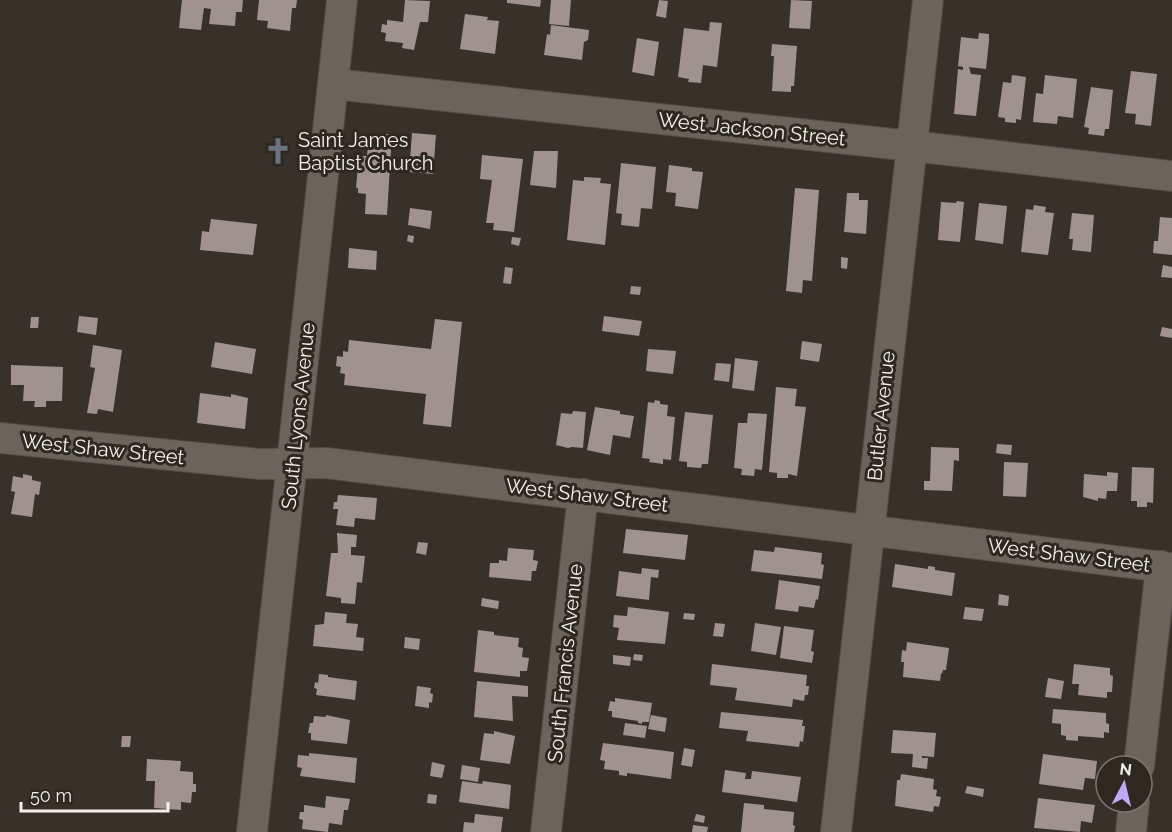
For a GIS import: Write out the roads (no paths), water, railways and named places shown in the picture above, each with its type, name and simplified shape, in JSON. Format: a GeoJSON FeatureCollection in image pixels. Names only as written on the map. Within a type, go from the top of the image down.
{"type":"FeatureCollection","features":[{"type":"Feature","properties":{"kind":"street","name":"South Lyons Avenue"},"geometry":{"type":"LineString","coordinates":[[252,832],[342,0]]}},
{"type":"Feature","properties":{"kind":"street","name":"Butler Avenue"},"geometry":{"type":"LineString","coordinates":[[836,832],[928,0]]}},
{"type":"Feature","properties":{"kind":"street","name":"West Jackson Street"},"geometry":{"type":"LineString","coordinates":[[333,84],[1172,176]]}},
{"type":"Feature","properties":{"kind":"street","name":"West Shaw Street"},"geometry":{"type":"LineString","coordinates":[[0,438],[259,464],[326,463],[1167,567]]}},
{"type":"Feature","properties":{"kind":"street","name":"South Francis Avenue"},"geometry":{"type":"LineString","coordinates":[[546,832],[583,494]]}},
{"type":"Feature","properties":{"kind":"street"},"geometry":{"type":"LineString","coordinates":[[1141,754],[1167,567]]}},
{"type":"Feature","properties":{"kind":"street"},"geometry":{"type":"LineString","coordinates":[[1131,832],[1133,814]]}},
{"type":"Feature","properties":{"kind":"place","name":"Saint James Baptist Church"},"geometry":{"type":"Point","coordinates":[278,151]}}]}
